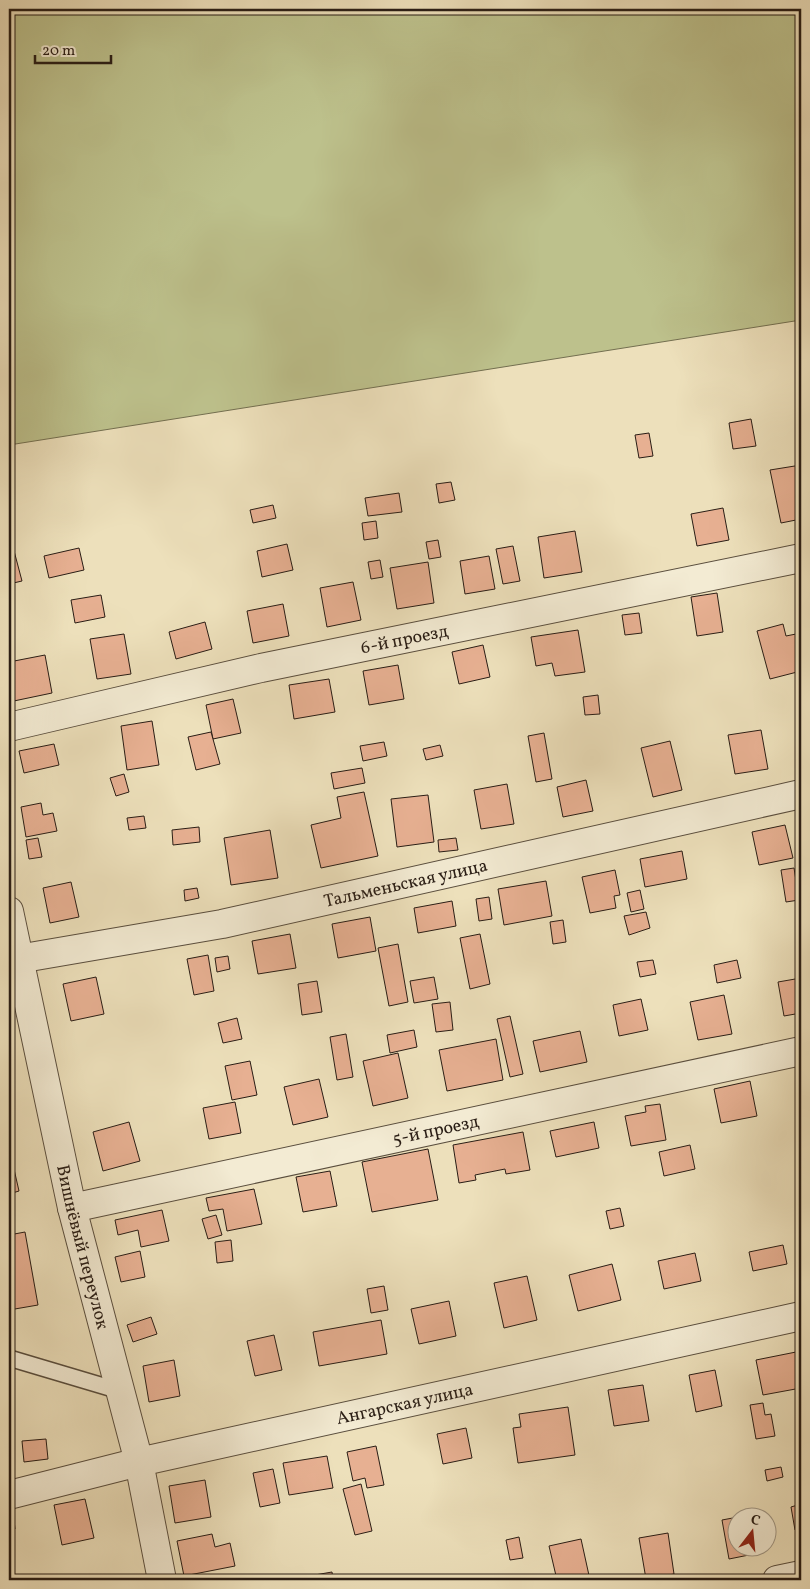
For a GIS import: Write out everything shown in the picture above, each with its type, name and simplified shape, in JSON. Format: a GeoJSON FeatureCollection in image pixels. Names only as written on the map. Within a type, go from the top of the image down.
{"type":"FeatureCollection","features":[{"type":"Feature","properties":{"kind":"street","name":"6-й проезд"},"geometry":{"type":"LineString","coordinates":[[9,727],[261,668],[801,558]]}},
{"type":"Feature","properties":{"kind":"street","name":"Тальменьская улица"},"geometry":{"type":"LineString","coordinates":[[14,961],[222,924],[801,794]]}},
{"type":"Feature","properties":{"kind":"street","name":"Вишнёвый переулок"},"geometry":{"type":"LineString","coordinates":[[9,911],[14,961],[72,1208],[139,1462],[162,1580]]}},
{"type":"Feature","properties":{"kind":"street","name":"5-й проезд"},"geometry":{"type":"LineString","coordinates":[[72,1208],[801,1051]]}},
{"type":"Feature","properties":{"kind":"street","name":"Ангарская улица"},"geometry":{"type":"LineString","coordinates":[[9,1495],[139,1462],[801,1316]]}},
{"type":"Feature","properties":{"kind":"street"},"geometry":{"type":"LineString","coordinates":[[777,1580],[801,1575]]}},
{"type":"Feature","properties":{"kind":"lane"},"geometry":{"type":"LineString","coordinates":[[9,1358],[120,1391]]}},
{"type":"Feature","properties":{"kind":"green space"},"geometry":{"type":"Polygon","coordinates":[[[9,9],[801,9],[801,320],[9,445],[9,9]]]}},
{"type":"Feature","properties":{"kind":"building"},"geometry":{"type":"Polygon","coordinates":[[[751,419],[756,446],[733,449],[729,423],[751,419]]]}},
{"type":"Feature","properties":{"kind":"building"},"geometry":{"type":"Polygon","coordinates":[[[649,433],[653,456],[639,458],[635,435],[649,433]]]}},
{"type":"Feature","properties":{"kind":"building"},"geometry":{"type":"Polygon","coordinates":[[[801,465],[801,519],[781,523],[770,470],[801,465]]]}},
{"type":"Feature","properties":{"kind":"building"},"geometry":{"type":"Polygon","coordinates":[[[451,482],[455,500],[439,503],[436,484],[451,482]]]}},
{"type":"Feature","properties":{"kind":"building"},"geometry":{"type":"Polygon","coordinates":[[[399,493],[402,512],[368,516],[365,498],[399,493]]]}},
{"type":"Feature","properties":{"kind":"building"},"geometry":{"type":"Polygon","coordinates":[[[273,505],[276,518],[253,523],[250,510],[273,505]]]}},
{"type":"Feature","properties":{"kind":"building"},"geometry":{"type":"Polygon","coordinates":[[[723,508],[729,540],[697,546],[691,514],[723,508]]]}},
{"type":"Feature","properties":{"kind":"building"},"geometry":{"type":"Polygon","coordinates":[[[376,521],[378,538],[364,540],[362,523],[376,521]]]}},
{"type":"Feature","properties":{"kind":"building"},"geometry":{"type":"Polygon","coordinates":[[[575,531],[582,572],[544,578],[538,537],[575,531]]]}},
{"type":"Feature","properties":{"kind":"building"},"geometry":{"type":"Polygon","coordinates":[[[438,540],[441,557],[429,559],[426,542],[438,540]]]}},
{"type":"Feature","properties":{"kind":"building"},"geometry":{"type":"Polygon","coordinates":[[[287,544],[293,570],[262,577],[257,551],[287,544]]]}},
{"type":"Feature","properties":{"kind":"building"},"geometry":{"type":"Polygon","coordinates":[[[513,546],[520,581],[503,584],[496,549],[513,546]]]}},
{"type":"Feature","properties":{"kind":"building"},"geometry":{"type":"Polygon","coordinates":[[[13,547],[22,581],[9,584],[9,548],[13,547]]]}},
{"type":"Feature","properties":{"kind":"building"},"geometry":{"type":"Polygon","coordinates":[[[79,548],[84,570],[49,578],[44,556],[79,548]]]}},
{"type":"Feature","properties":{"kind":"building"},"geometry":{"type":"Polygon","coordinates":[[[489,556],[495,589],[465,594],[460,561],[489,556]]]}},
{"type":"Feature","properties":{"kind":"building"},"geometry":{"type":"Polygon","coordinates":[[[380,560],[383,577],[371,579],[368,562],[380,560]]]}},
{"type":"Feature","properties":{"kind":"building"},"geometry":{"type":"Polygon","coordinates":[[[428,562],[434,603],[397,609],[390,568],[428,562]]]}},
{"type":"Feature","properties":{"kind":"building"},"geometry":{"type":"Polygon","coordinates":[[[353,582],[361,620],[327,627],[320,588],[353,582]]]}},
{"type":"Feature","properties":{"kind":"building"},"geometry":{"type":"Polygon","coordinates":[[[717,593],[723,632],[697,636],[691,597],[717,593]]]}},
{"type":"Feature","properties":{"kind":"building"},"geometry":{"type":"Polygon","coordinates":[[[101,595],[105,617],[75,623],[71,600],[101,595]]]}},
{"type":"Feature","properties":{"kind":"building"},"geometry":{"type":"Polygon","coordinates":[[[283,604],[289,636],[253,643],[247,611],[283,604]]]}},
{"type":"Feature","properties":{"kind":"building"},"geometry":{"type":"Polygon","coordinates":[[[639,613],[642,633],[625,635],[622,615],[639,613]]]}},
{"type":"Feature","properties":{"kind":"building"},"geometry":{"type":"Polygon","coordinates":[[[205,622],[212,649],[176,659],[169,632],[205,622]]]}},
{"type":"Feature","properties":{"kind":"building"},"geometry":{"type":"Polygon","coordinates":[[[783,624],[786,636],[796,634],[801,654],[801,671],[770,679],[757,631],[783,624]]]}},
{"type":"Feature","properties":{"kind":"building"},"geometry":{"type":"Polygon","coordinates":[[[578,630],[585,672],[555,676],[552,663],[536,666],[531,637],[578,630]]]}},
{"type":"Feature","properties":{"kind":"building"},"geometry":{"type":"Polygon","coordinates":[[[124,634],[131,674],[97,679],[90,639],[124,634]]]}},
{"type":"Feature","properties":{"kind":"building"},"geometry":{"type":"Polygon","coordinates":[[[483,645],[490,677],[459,684],[452,652],[483,645]]]}},
{"type":"Feature","properties":{"kind":"building"},"geometry":{"type":"Polygon","coordinates":[[[45,655],[52,693],[9,702],[9,662],[45,655]]]}},
{"type":"Feature","properties":{"kind":"building"},"geometry":{"type":"Polygon","coordinates":[[[398,665],[404,699],[369,705],[363,671],[398,665]]]}},
{"type":"Feature","properties":{"kind":"building"},"geometry":{"type":"Polygon","coordinates":[[[329,679],[335,712],[294,719],[289,685],[329,679]]]}},
{"type":"Feature","properties":{"kind":"building"},"geometry":{"type":"Polygon","coordinates":[[[598,695],[600,714],[585,715],[583,697],[598,695]]]}},
{"type":"Feature","properties":{"kind":"building"},"geometry":{"type":"Polygon","coordinates":[[[233,699],[241,733],[213,739],[206,705],[233,699]]]}},
{"type":"Feature","properties":{"kind":"building"},"geometry":{"type":"Polygon","coordinates":[[[152,721],[159,765],[127,770],[121,726],[152,721]]]}},
{"type":"Feature","properties":{"kind":"building"},"geometry":{"type":"Polygon","coordinates":[[[761,730],[768,769],[735,774],[728,735],[761,730]]]}},
{"type":"Feature","properties":{"kind":"building"},"geometry":{"type":"Polygon","coordinates":[[[211,732],[220,764],[196,770],[188,737],[211,732]]]}},
{"type":"Feature","properties":{"kind":"building"},"geometry":{"type":"Polygon","coordinates":[[[544,733],[552,779],[536,782],[528,736],[544,733]]]}},
{"type":"Feature","properties":{"kind":"building"},"geometry":{"type":"Polygon","coordinates":[[[670,741],[682,790],[653,797],[641,748],[670,741]]]}},
{"type":"Feature","properties":{"kind":"building"},"geometry":{"type":"Polygon","coordinates":[[[384,742],[387,756],[363,761],[360,746],[384,742]]]}},
{"type":"Feature","properties":{"kind":"building"},"geometry":{"type":"Polygon","coordinates":[[[54,744],[59,765],[24,773],[19,751],[54,744]]]}},
{"type":"Feature","properties":{"kind":"building"},"geometry":{"type":"Polygon","coordinates":[[[440,745],[443,756],[426,760],[423,749],[440,745]]]}},
{"type":"Feature","properties":{"kind":"building"},"geometry":{"type":"Polygon","coordinates":[[[362,768],[365,783],[334,789],[331,773],[362,768]]]}},
{"type":"Feature","properties":{"kind":"building"},"geometry":{"type":"Polygon","coordinates":[[[124,774],[129,792],[116,796],[110,778],[124,774]]]}},
{"type":"Feature","properties":{"kind":"building"},"geometry":{"type":"Polygon","coordinates":[[[586,780],[593,811],[563,817],[557,787],[586,780]]]}},
{"type":"Feature","properties":{"kind":"building"},"geometry":{"type":"Polygon","coordinates":[[[507,784],[514,824],[481,829],[474,790],[507,784]]]}},
{"type":"Feature","properties":{"kind":"building"},"geometry":{"type":"Polygon","coordinates":[[[364,792],[378,856],[321,868],[311,825],[341,818],[337,797],[364,792]]]}},
{"type":"Feature","properties":{"kind":"building"},"geometry":{"type":"Polygon","coordinates":[[[428,795],[434,842],[397,847],[391,799],[428,795]]]}},
{"type":"Feature","properties":{"kind":"building"},"geometry":{"type":"Polygon","coordinates":[[[41,803],[43,815],[53,813],[57,831],[26,837],[21,807],[41,803]]]}},
{"type":"Feature","properties":{"kind":"building"},"geometry":{"type":"Polygon","coordinates":[[[144,816],[146,828],[129,830],[127,818],[144,816]]]}},
{"type":"Feature","properties":{"kind":"building"},"geometry":{"type":"Polygon","coordinates":[[[785,825],[793,858],[759,865],[752,832],[785,825]]]}},
{"type":"Feature","properties":{"kind":"building"},"geometry":{"type":"Polygon","coordinates":[[[199,827],[200,842],[173,845],[172,830],[199,827]]]}},
{"type":"Feature","properties":{"kind":"building"},"geometry":{"type":"Polygon","coordinates":[[[270,830],[278,878],[231,885],[224,838],[270,830]]]}},
{"type":"Feature","properties":{"kind":"building"},"geometry":{"type":"Polygon","coordinates":[[[38,838],[42,857],[29,859],[26,840],[38,838]]]}},
{"type":"Feature","properties":{"kind":"building"},"geometry":{"type":"Polygon","coordinates":[[[456,838],[458,850],[439,852],[438,840],[456,838]]]}},
{"type":"Feature","properties":{"kind":"building"},"geometry":{"type":"Polygon","coordinates":[[[682,851],[687,879],[645,887],[640,859],[682,851]]]}},
{"type":"Feature","properties":{"kind":"building"},"geometry":{"type":"Polygon","coordinates":[[[794,868],[799,900],[786,902],[781,870],[794,868]]]}},
{"type":"Feature","properties":{"kind":"building"},"geometry":{"type":"Polygon","coordinates":[[[615,870],[620,895],[614,896],[616,908],[590,913],[582,877],[615,870]]]}},
{"type":"Feature","properties":{"kind":"building"},"geometry":{"type":"Polygon","coordinates":[[[546,881],[552,916],[504,925],[498,889],[546,881]]]}},
{"type":"Feature","properties":{"kind":"building"},"geometry":{"type":"Polygon","coordinates":[[[71,882],[79,917],[50,923],[43,888],[71,882]]]}},
{"type":"Feature","properties":{"kind":"building"},"geometry":{"type":"Polygon","coordinates":[[[197,888],[199,898],[185,901],[184,890],[197,888]]]}},
{"type":"Feature","properties":{"kind":"building"},"geometry":{"type":"Polygon","coordinates":[[[640,890],[644,909],[631,912],[627,893],[640,890]]]}},
{"type":"Feature","properties":{"kind":"building"},"geometry":{"type":"Polygon","coordinates":[[[489,897],[492,919],[479,921],[476,899],[489,897]]]}},
{"type":"Feature","properties":{"kind":"building"},"geometry":{"type":"Polygon","coordinates":[[[452,901],[456,926],[418,933],[414,908],[452,901]]]}},
{"type":"Feature","properties":{"kind":"building"},"geometry":{"type":"Polygon","coordinates":[[[646,912],[650,928],[629,935],[624,916],[646,912]]]}},
{"type":"Feature","properties":{"kind":"building"},"geometry":{"type":"Polygon","coordinates":[[[370,917],[376,951],[338,958],[332,924],[370,917]]]}},
{"type":"Feature","properties":{"kind":"building"},"geometry":{"type":"Polygon","coordinates":[[[563,920],[566,942],[553,944],[550,922],[563,920]]]}},
{"type":"Feature","properties":{"kind":"building"},"geometry":{"type":"Polygon","coordinates":[[[290,934],[296,968],[258,974],[252,941],[290,934]]]}},
{"type":"Feature","properties":{"kind":"building"},"geometry":{"type":"Polygon","coordinates":[[[480,934],[490,984],[470,989],[460,938],[480,934]]]}},
{"type":"Feature","properties":{"kind":"building"},"geometry":{"type":"Polygon","coordinates":[[[398,944],[408,1002],[389,1006],[378,948],[398,944]]]}},
{"type":"Feature","properties":{"kind":"building"},"geometry":{"type":"Polygon","coordinates":[[[208,955],[214,991],[194,995],[187,959],[208,955]]]}},
{"type":"Feature","properties":{"kind":"building"},"geometry":{"type":"Polygon","coordinates":[[[228,956],[230,969],[217,972],[215,958],[228,956]]]}},
{"type":"Feature","properties":{"kind":"building"},"geometry":{"type":"Polygon","coordinates":[[[653,960],[656,974],[640,977],[637,962],[653,960]]]}},
{"type":"Feature","properties":{"kind":"building"},"geometry":{"type":"Polygon","coordinates":[[[737,960],[741,978],[717,983],[714,965],[737,960]]]}},
{"type":"Feature","properties":{"kind":"building"},"geometry":{"type":"Polygon","coordinates":[[[96,977],[104,1014],[71,1021],[63,984],[96,977]]]}},
{"type":"Feature","properties":{"kind":"building"},"geometry":{"type":"Polygon","coordinates":[[[434,977],[438,999],[414,1003],[410,981],[434,977]]]}},
{"type":"Feature","properties":{"kind":"building"},"geometry":{"type":"Polygon","coordinates":[[[801,978],[801,1013],[784,1016],[778,982],[801,978]]]}},
{"type":"Feature","properties":{"kind":"building"},"geometry":{"type":"Polygon","coordinates":[[[317,981],[322,1012],[302,1015],[298,984],[317,981]]]}},
{"type":"Feature","properties":{"kind":"building"},"geometry":{"type":"Polygon","coordinates":[[[724,995],[732,1034],[698,1040],[690,1002],[724,995]]]}},
{"type":"Feature","properties":{"kind":"building"},"geometry":{"type":"Polygon","coordinates":[[[641,999],[648,1030],[619,1036],[613,1005],[641,999]]]}},
{"type":"Feature","properties":{"kind":"building"},"geometry":{"type":"Polygon","coordinates":[[[450,1002],[453,1030],[436,1032],[432,1004],[450,1002]]]}},
{"type":"Feature","properties":{"kind":"building"},"geometry":{"type":"Polygon","coordinates":[[[510,1016],[523,1074],[510,1077],[497,1019],[510,1016]]]}},
{"type":"Feature","properties":{"kind":"building"},"geometry":{"type":"Polygon","coordinates":[[[237,1018],[242,1039],[223,1043],[218,1023],[237,1018]]]}},
{"type":"Feature","properties":{"kind":"building"},"geometry":{"type":"Polygon","coordinates":[[[414,1030],[417,1047],[390,1053],[387,1035],[414,1030]]]}},
{"type":"Feature","properties":{"kind":"building"},"geometry":{"type":"Polygon","coordinates":[[[580,1031],[587,1062],[540,1072],[533,1041],[580,1031]]]}},
{"type":"Feature","properties":{"kind":"building"},"geometry":{"type":"Polygon","coordinates":[[[346,1034],[353,1077],[337,1080],[330,1037],[346,1034]]]}},
{"type":"Feature","properties":{"kind":"building"},"geometry":{"type":"Polygon","coordinates":[[[496,1039],[503,1080],[447,1091],[439,1050],[496,1039]]]}},
{"type":"Feature","properties":{"kind":"building"},"geometry":{"type":"Polygon","coordinates":[[[398,1053],[408,1098],[373,1106],[363,1061],[398,1053]]]}},
{"type":"Feature","properties":{"kind":"building"},"geometry":{"type":"Polygon","coordinates":[[[250,1061],[257,1095],[232,1100],[225,1066],[250,1061]]]}},
{"type":"Feature","properties":{"kind":"building"},"geometry":{"type":"Polygon","coordinates":[[[319,1079],[328,1117],[293,1125],[284,1087],[319,1079]]]}},
{"type":"Feature","properties":{"kind":"building"},"geometry":{"type":"Polygon","coordinates":[[[750,1081],[757,1116],[721,1123],[714,1089],[750,1081]]]}},
{"type":"Feature","properties":{"kind":"building"},"geometry":{"type":"Polygon","coordinates":[[[235,1102],[241,1133],[209,1139],[203,1108],[235,1102]]]}},
{"type":"Feature","properties":{"kind":"building"},"geometry":{"type":"Polygon","coordinates":[[[660,1104],[666,1140],[631,1146],[625,1116],[646,1112],[645,1106],[660,1104]]]}},
{"type":"Feature","properties":{"kind":"building"},"geometry":{"type":"Polygon","coordinates":[[[129,1122],[140,1161],[103,1171],[93,1132],[129,1122]]]}},
{"type":"Feature","properties":{"kind":"building"},"geometry":{"type":"Polygon","coordinates":[[[594,1122],[599,1148],[556,1157],[550,1131],[594,1122]]]}},
{"type":"Feature","properties":{"kind":"building"},"geometry":{"type":"Polygon","coordinates":[[[523,1132],[530,1170],[506,1174],[505,1169],[475,1175],[476,1180],[459,1183],[453,1145],[523,1132]]]}},
{"type":"Feature","properties":{"kind":"building"},"geometry":{"type":"Polygon","coordinates":[[[690,1145],[695,1169],[664,1176],[659,1152],[690,1145]]]}},
{"type":"Feature","properties":{"kind":"building"},"geometry":{"type":"Polygon","coordinates":[[[428,1149],[438,1200],[372,1212],[362,1162],[428,1149]]]}},
{"type":"Feature","properties":{"kind":"building"},"geometry":{"type":"Polygon","coordinates":[[[9,1156],[11,1156],[19,1191],[9,1194],[9,1156]]]}},
{"type":"Feature","properties":{"kind":"building"},"geometry":{"type":"Polygon","coordinates":[[[330,1171],[337,1206],[303,1212],[296,1177],[330,1171]]]}},
{"type":"Feature","properties":{"kind":"building"},"geometry":{"type":"Polygon","coordinates":[[[254,1189],[262,1224],[227,1231],[223,1209],[209,1211],[206,1198],[254,1189]]]}},
{"type":"Feature","properties":{"kind":"building"},"geometry":{"type":"Polygon","coordinates":[[[620,1208],[624,1226],[610,1229],[606,1211],[620,1208]]]}},
{"type":"Feature","properties":{"kind":"building"},"geometry":{"type":"Polygon","coordinates":[[[162,1210],[169,1241],[141,1247],[138,1230],[118,1235],[115,1220],[162,1210]]]}},
{"type":"Feature","properties":{"kind":"building"},"geometry":{"type":"Polygon","coordinates":[[[216,1215],[222,1235],[208,1239],[202,1219],[216,1215]]]}},
{"type":"Feature","properties":{"kind":"building"},"geometry":{"type":"Polygon","coordinates":[[[25,1232],[38,1305],[9,1310],[9,1235],[25,1232]]]}},
{"type":"Feature","properties":{"kind":"building"},"geometry":{"type":"Polygon","coordinates":[[[231,1240],[233,1261],[217,1263],[215,1242],[231,1240]]]}},
{"type":"Feature","properties":{"kind":"building"},"geometry":{"type":"Polygon","coordinates":[[[783,1245],[787,1264],[753,1271],[749,1252],[783,1245]]]}},
{"type":"Feature","properties":{"kind":"building"},"geometry":{"type":"Polygon","coordinates":[[[140,1251],[145,1277],[121,1282],[115,1257],[140,1251]]]}},
{"type":"Feature","properties":{"kind":"building"},"geometry":{"type":"Polygon","coordinates":[[[695,1253],[701,1281],[664,1289],[658,1261],[695,1253]]]}},
{"type":"Feature","properties":{"kind":"building"},"geometry":{"type":"Polygon","coordinates":[[[612,1264],[621,1300],[578,1311],[569,1275],[612,1264]]]}},
{"type":"Feature","properties":{"kind":"building"},"geometry":{"type":"Polygon","coordinates":[[[527,1276],[537,1320],[504,1328],[494,1283],[527,1276]]]}},
{"type":"Feature","properties":{"kind":"building"},"geometry":{"type":"Polygon","coordinates":[[[384,1286],[388,1310],[371,1313],[367,1289],[384,1286]]]}},
{"type":"Feature","properties":{"kind":"building"},"geometry":{"type":"Polygon","coordinates":[[[449,1301],[456,1336],[419,1344],[411,1309],[449,1301]]]}},
{"type":"Feature","properties":{"kind":"building"},"geometry":{"type":"Polygon","coordinates":[[[151,1317],[157,1334],[133,1342],[127,1325],[151,1317]]]}},
{"type":"Feature","properties":{"kind":"building"},"geometry":{"type":"Polygon","coordinates":[[[381,1320],[387,1354],[319,1366],[313,1332],[381,1320]]]}},
{"type":"Feature","properties":{"kind":"building"},"geometry":{"type":"Polygon","coordinates":[[[274,1335],[282,1370],[255,1376],[247,1341],[274,1335]]]}},
{"type":"Feature","properties":{"kind":"building"},"geometry":{"type":"Polygon","coordinates":[[[801,1351],[801,1388],[763,1395],[756,1360],[801,1351]]]}},
{"type":"Feature","properties":{"kind":"building"},"geometry":{"type":"Polygon","coordinates":[[[174,1360],[180,1396],[149,1402],[143,1366],[174,1360]]]}},
{"type":"Feature","properties":{"kind":"building"},"geometry":{"type":"Polygon","coordinates":[[[715,1370],[722,1406],[696,1412],[689,1375],[715,1370]]]}},
{"type":"Feature","properties":{"kind":"building"},"geometry":{"type":"Polygon","coordinates":[[[643,1385],[649,1421],[614,1426],[608,1390],[643,1385]]]}},
{"type":"Feature","properties":{"kind":"building"},"geometry":{"type":"Polygon","coordinates":[[[763,1403],[765,1415],[771,1414],[775,1436],[756,1439],[750,1405],[763,1403]]]}},
{"type":"Feature","properties":{"kind":"building"},"geometry":{"type":"Polygon","coordinates":[[[568,1407],[575,1455],[518,1463],[513,1428],[521,1427],[519,1414],[568,1407]]]}},
{"type":"Feature","properties":{"kind":"building"},"geometry":{"type":"Polygon","coordinates":[[[466,1428],[472,1458],[443,1464],[437,1434],[466,1428]]]}},
{"type":"Feature","properties":{"kind":"building"},"geometry":{"type":"Polygon","coordinates":[[[46,1439],[48,1459],[24,1462],[22,1441],[46,1439]]]}},
{"type":"Feature","properties":{"kind":"building"},"geometry":{"type":"Polygon","coordinates":[[[376,1446],[384,1485],[367,1488],[365,1478],[353,1481],[347,1452],[376,1446]]]}},
{"type":"Feature","properties":{"kind":"building"},"geometry":{"type":"Polygon","coordinates":[[[327,1456],[333,1488],[289,1495],[283,1463],[327,1456]]]}},
{"type":"Feature","properties":{"kind":"building"},"geometry":{"type":"Polygon","coordinates":[[[781,1467],[783,1477],[767,1481],[765,1470],[781,1467]]]}},
{"type":"Feature","properties":{"kind":"building"},"geometry":{"type":"Polygon","coordinates":[[[273,1469],[280,1503],[260,1507],[253,1473],[273,1469]]]}},
{"type":"Feature","properties":{"kind":"building"},"geometry":{"type":"Polygon","coordinates":[[[205,1480],[211,1517],[175,1523],[169,1486],[205,1480]]]}},
{"type":"Feature","properties":{"kind":"building"},"geometry":{"type":"Polygon","coordinates":[[[361,1484],[372,1531],[355,1535],[343,1489],[361,1484]]]}},
{"type":"Feature","properties":{"kind":"building"},"geometry":{"type":"Polygon","coordinates":[[[85,1499],[94,1538],[62,1545],[54,1505],[85,1499]]]}},
{"type":"Feature","properties":{"kind":"building"},"geometry":{"type":"Polygon","coordinates":[[[801,1504],[801,1530],[795,1530],[791,1507],[801,1504]]]}},
{"type":"Feature","properties":{"kind":"building"},"geometry":{"type":"Polygon","coordinates":[[[9,1511],[13,1511],[15,1529],[9,1530],[9,1511]]]}},
{"type":"Feature","properties":{"kind":"building"},"geometry":{"type":"Polygon","coordinates":[[[728,1519],[728,1553],[722,1520],[728,1519]]]}},
{"type":"Feature","properties":{"kind":"building"},"geometry":{"type":"Polygon","coordinates":[[[668,1533],[674,1574],[646,1579],[639,1538],[668,1533]]]}},
{"type":"Feature","properties":{"kind":"building"},"geometry":{"type":"Polygon","coordinates":[[[212,1534],[215,1547],[230,1543],[235,1566],[184,1576],[177,1541],[212,1534]]]}},
{"type":"Feature","properties":{"kind":"building"},"geometry":{"type":"Polygon","coordinates":[[[519,1537],[523,1558],[510,1560],[506,1540],[519,1537]]]}},
{"type":"Feature","properties":{"kind":"building"},"geometry":{"type":"Polygon","coordinates":[[[581,1539],[590,1580],[557,1580],[549,1546],[581,1539]]]}},
{"type":"Feature","properties":{"kind":"building"},"geometry":{"type":"Polygon","coordinates":[[[728,1556],[744,1556],[729,1559],[728,1556]]]}},
{"type":"Feature","properties":{"kind":"building"},"geometry":{"type":"Polygon","coordinates":[[[332,1572],[333,1580],[309,1580],[309,1576],[332,1572]]]}}]}
